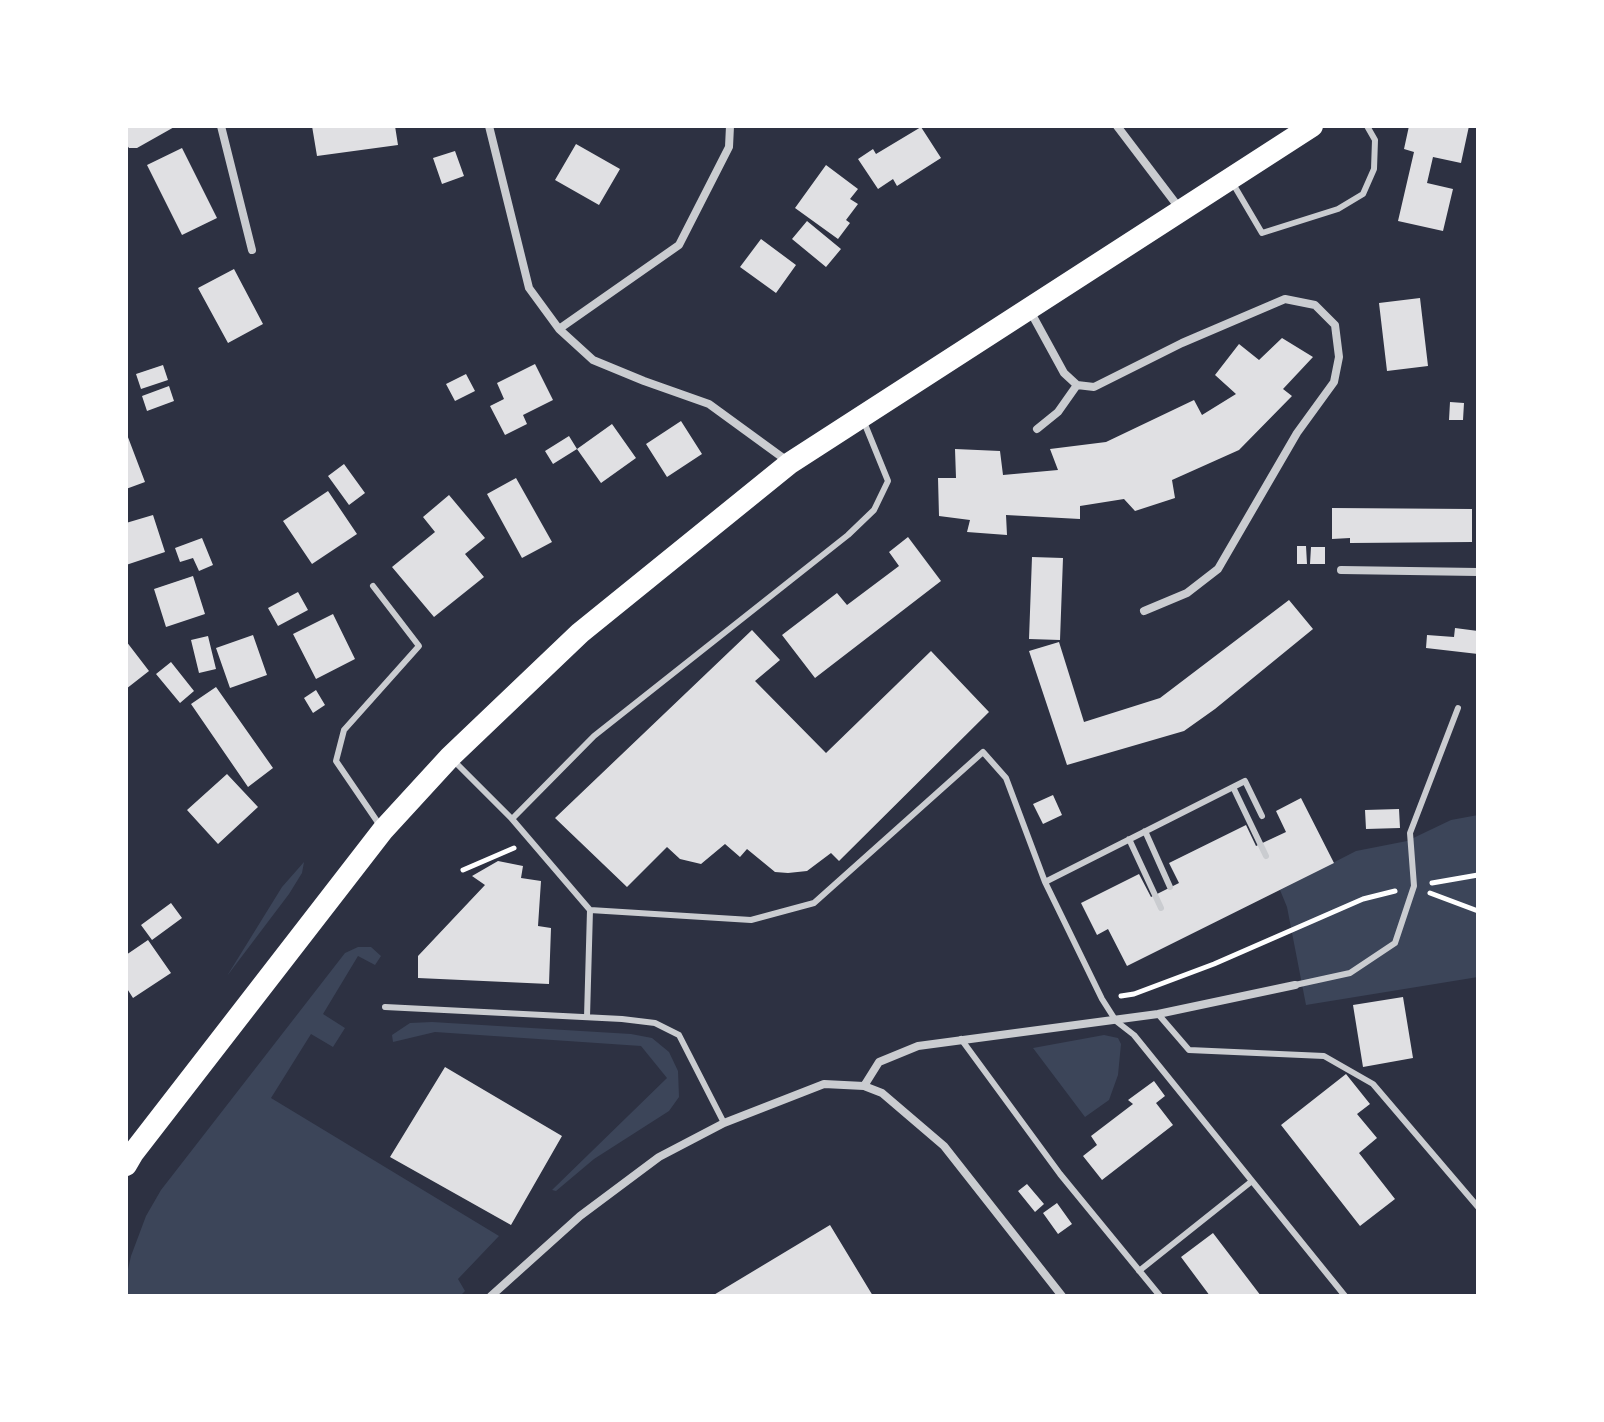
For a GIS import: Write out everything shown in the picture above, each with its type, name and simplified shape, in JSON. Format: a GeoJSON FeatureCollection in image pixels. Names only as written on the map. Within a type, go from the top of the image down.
{"type":"FeatureCollection","features":[{"type":"Feature","properties":{"kind":"highway"},"geometry":{"type":"LineString","coordinates":[[128,1158],[383,830],[450,757],[580,633],[790,463],[1312,126]]}},
{"type":"Feature","properties":{"kind":"street"},"geometry":{"type":"LineString","coordinates":[[221,126],[252,250]]}},
{"type":"Feature","properties":{"kind":"street"},"geometry":{"type":"LineString","coordinates":[[489,126],[529,288],[559,329],[593,360],[709,404],[790,463]]}},
{"type":"Feature","properties":{"kind":"street"},"geometry":{"type":"LineString","coordinates":[[559,329],[679,245],[729,147],[730,126]]}},
{"type":"Feature","properties":{"kind":"street"},"geometry":{"type":"LineString","coordinates":[[1117,126],[1180,210]]}},
{"type":"Feature","properties":{"kind":"street"},"geometry":{"type":"LineString","coordinates":[[1028,309],[1064,373],[1077,385],[1094,387],[1182,343],[1285,299],[1315,305],[1335,325],[1339,357],[1334,382],[1297,433],[1218,569],[1187,593],[1144,611]]}},
{"type":"Feature","properties":{"kind":"street"},"geometry":{"type":"LineString","coordinates":[[1037,429],[1058,412],[1077,385]]}},
{"type":"Feature","properties":{"kind":"street"},"geometry":{"type":"LineString","coordinates":[[1341,570],[1478,572]]}},
{"type":"Feature","properties":{"kind":"street"},"geometry":{"type":"LineString","coordinates":[[864,1086],[879,1062],[918,1046],[1116,1021],[1295,985]]}},
{"type":"Feature","properties":{"kind":"street"},"geometry":{"type":"LineString","coordinates":[[491,1296],[580,1216],[659,1157],[724,1123],[824,1084],[864,1086],[882,1093],[944,1146],[1062,1296]]}},
{"type":"Feature","properties":{"kind":"lane"},"geometry":{"type":"LineString","coordinates":[[1230,179],[1262,233],[1338,209],[1363,194],[1374,169],[1375,140],[1367,126]]}},
{"type":"Feature","properties":{"kind":"lane"},"geometry":{"type":"LineString","coordinates":[[512,819],[594,736],[848,535],[874,510],[888,481],[861,416]]}},
{"type":"Feature","properties":{"kind":"lane"},"geometry":{"type":"LineString","coordinates":[[373,586],[419,646],[344,730],[336,761],[383,830]]}},
{"type":"Feature","properties":{"kind":"lane"},"geometry":{"type":"LineString","coordinates":[[1295,985],[1350,973],[1395,943],[1414,886],[1410,833],[1458,708]]}},
{"type":"Feature","properties":{"kind":"lane"},"geometry":{"type":"LineString","coordinates":[[590,910],[751,920],[802,908],[814,903],[983,752],[1006,778],[1045,882],[1102,999],[1116,1021],[1134,1035],[1345,1296]]}},
{"type":"Feature","properties":{"kind":"lane"},"geometry":{"type":"LineString","coordinates":[[450,757],[512,819],[590,910],[587,1017]]}},
{"type":"Feature","properties":{"kind":"lane"},"geometry":{"type":"LineString","coordinates":[[1045,882],[1245,781],[1262,816]]}},
{"type":"Feature","properties":{"kind":"lane"},"geometry":{"type":"LineString","coordinates":[[1233,787],[1266,856]]}},
{"type":"Feature","properties":{"kind":"lane"},"geometry":{"type":"LineString","coordinates":[[1145,831],[1170,887]]}},
{"type":"Feature","properties":{"kind":"lane"},"geometry":{"type":"LineString","coordinates":[[1129,839],[1161,908]]}},
{"type":"Feature","properties":{"kind":"lane"},"geometry":{"type":"LineString","coordinates":[[385,1007],[655,1023],[679,1035],[724,1123]]}},
{"type":"Feature","properties":{"kind":"lane"},"geometry":{"type":"LineString","coordinates":[[1158,1014],[1189,1050],[1324,1056],[1373,1084],[1478,1207]]}},
{"type":"Feature","properties":{"kind":"lane"},"geometry":{"type":"LineString","coordinates":[[961,1039],[1060,1174],[1160,1296]]}},
{"type":"Feature","properties":{"kind":"lane"},"geometry":{"type":"LineString","coordinates":[[1139,1271],[1252,1181]]}},
{"type":"Feature","properties":{"kind":"path"},"geometry":{"type":"LineString","coordinates":[[463,870],[530,841]]}},
{"type":"Feature","properties":{"kind":"path"},"geometry":{"type":"LineString","coordinates":[[1102,999],[1134,994],[1214,964],[1363,899],[1478,875]]}},
{"type":"Feature","properties":{"kind":"path"},"geometry":{"type":"LineString","coordinates":[[1414,886],[1478,911]]}},
{"type":"Feature","properties":{"kind":"shaded area"},"geometry":{"type":"Polygon","coordinates":[[[1478,815],[1478,977],[1306,1005],[1287,907],[1280,890],[1356,851],[1407,841],[1451,820],[1478,815]]]}},
{"type":"Feature","properties":{"kind":"shaded area"},"geometry":{"type":"Polygon","coordinates":[[[304,862],[302,873],[289,894],[227,976],[282,887],[304,862]]]}},
{"type":"Feature","properties":{"kind":"shaded area"},"geometry":{"type":"Polygon","coordinates":[[[358,947],[371,947],[381,956],[375,965],[358,956],[323,1014],[345,1028],[333,1047],[311,1034],[271,1098],[499,1236],[458,1279],[465,1291],[460,1296],[126,1296],[131,1256],[146,1216],[161,1190],[345,953],[358,947]]]}},
{"type":"Feature","properties":{"kind":"shaded area"},"geometry":{"type":"Polygon","coordinates":[[[410,1023],[631,1034],[652,1038],[669,1052],[678,1071],[679,1097],[669,1111],[594,1159],[556,1191],[552,1190],[667,1078],[641,1046],[435,1032],[393,1042],[392,1035],[410,1023]]]}},
{"type":"Feature","properties":{"kind":"shaded area"},"geometry":{"type":"Polygon","coordinates":[[[1104,1035],[1118,1038],[1121,1044],[1118,1075],[1109,1100],[1085,1117],[1033,1048],[1104,1035]]]}},
{"type":"Feature","properties":{"kind":"building"},"geometry":{"type":"Polygon","coordinates":[[[128,126],[176,126],[137,148],[129,148],[126,144],[128,126]]]}},
{"type":"Feature","properties":{"kind":"building"},"geometry":{"type":"Polygon","coordinates":[[[312,126],[395,126],[398,145],[317,156],[312,126]]]}},
{"type":"Feature","properties":{"kind":"building"},"geometry":{"type":"Polygon","coordinates":[[[1409,126],[1469,126],[1461,163],[1433,157],[1427,183],[1453,189],[1443,231],[1398,221],[1414,152],[1404,149],[1409,126]]]}},
{"type":"Feature","properties":{"kind":"building"},"geometry":{"type":"Polygon","coordinates":[[[921,127],[941,158],[897,186],[893,179],[878,189],[858,159],[873,149],[876,154],[921,127]]]}},
{"type":"Feature","properties":{"kind":"building"},"geometry":{"type":"Polygon","coordinates":[[[576,144],[620,169],[599,205],[555,180],[576,144]]]}},
{"type":"Feature","properties":{"kind":"building"},"geometry":{"type":"Polygon","coordinates":[[[182,148],[217,218],[182,235],[147,165],[182,148]]]}},
{"type":"Feature","properties":{"kind":"building"},"geometry":{"type":"Polygon","coordinates":[[[455,151],[464,176],[442,184],[433,158],[455,151]]]}},
{"type":"Feature","properties":{"kind":"building"},"geometry":{"type":"Polygon","coordinates":[[[826,165],[858,189],[850,199],[858,204],[846,220],[850,223],[838,239],[795,208],[826,165]]]}},
{"type":"Feature","properties":{"kind":"building"},"geometry":{"type":"Polygon","coordinates":[[[807,221],[841,249],[826,267],[792,239],[807,221]]]}},
{"type":"Feature","properties":{"kind":"building"},"geometry":{"type":"Polygon","coordinates":[[[761,239],[796,265],[776,293],[740,267],[761,239]]]}},
{"type":"Feature","properties":{"kind":"building"},"geometry":{"type":"Polygon","coordinates":[[[234,269],[263,324],[228,343],[198,288],[234,269]]]}},
{"type":"Feature","properties":{"kind":"building"},"geometry":{"type":"Polygon","coordinates":[[[1420,298],[1428,366],[1387,371],[1379,303],[1420,298]]]}},
{"type":"Feature","properties":{"kind":"building"},"geometry":{"type":"Polygon","coordinates":[[[1282,338],[1313,357],[1283,389],[1292,396],[1239,450],[1172,480],[1175,498],[1135,511],[1124,499],[1080,506],[1080,519],[1006,515],[1007,535],[967,532],[970,520],[939,516],[938,478],[956,478],[955,449],[1000,451],[1003,475],[1058,470],[1050,449],[1106,442],[1194,400],[1202,415],[1236,394],[1215,375],[1239,344],[1259,360],[1282,338]]]}},
{"type":"Feature","properties":{"kind":"building"},"geometry":{"type":"Polygon","coordinates":[[[535,364],[553,400],[523,415],[527,424],[505,435],[490,406],[504,399],[497,383],[535,364]]]}},
{"type":"Feature","properties":{"kind":"building"},"geometry":{"type":"Polygon","coordinates":[[[163,365],[168,380],[141,389],[136,374],[163,365]]]}},
{"type":"Feature","properties":{"kind":"building"},"geometry":{"type":"Polygon","coordinates":[[[466,374],[475,391],[455,401],[446,384],[466,374]]]}},
{"type":"Feature","properties":{"kind":"building"},"geometry":{"type":"Polygon","coordinates":[[[169,386],[174,401],[147,411],[142,396],[169,386]]]}},
{"type":"Feature","properties":{"kind":"building"},"geometry":{"type":"Polygon","coordinates":[[[1450,402],[1464,403],[1463,420],[1449,420],[1450,402]]]}},
{"type":"Feature","properties":{"kind":"building"},"geometry":{"type":"Polygon","coordinates":[[[681,421],[702,454],[667,477],[646,444],[681,421]]]}},
{"type":"Feature","properties":{"kind":"building"},"geometry":{"type":"Polygon","coordinates":[[[612,424],[636,458],[601,483],[577,449],[612,424]]]}},
{"type":"Feature","properties":{"kind":"building"},"geometry":{"type":"Polygon","coordinates":[[[126,432],[145,482],[126,489],[126,432]]]}},
{"type":"Feature","properties":{"kind":"building"},"geometry":{"type":"Polygon","coordinates":[[[569,436],[577,449],[553,464],[545,451],[569,436]]]}},
{"type":"Feature","properties":{"kind":"building"},"geometry":{"type":"Polygon","coordinates":[[[344,464],[365,493],[349,505],[328,476],[344,464]]]}},
{"type":"Feature","properties":{"kind":"building"},"geometry":{"type":"Polygon","coordinates":[[[516,478],[552,542],[522,558],[487,494],[516,478]]]}},
{"type":"Feature","properties":{"kind":"building"},"geometry":{"type":"Polygon","coordinates":[[[328,491],[357,534],[312,564],[283,521],[328,491]]]}},
{"type":"Feature","properties":{"kind":"building"},"geometry":{"type":"Polygon","coordinates":[[[449,495],[485,538],[465,554],[484,577],[434,617],[392,567],[435,532],[423,517],[449,495]]]}},
{"type":"Feature","properties":{"kind":"building"},"geometry":{"type":"Polygon","coordinates":[[[1332,508],[1472,509],[1472,542],[1350,543],[1350,538],[1332,539],[1332,508]]]}},
{"type":"Feature","properties":{"kind":"building"},"geometry":{"type":"Polygon","coordinates":[[[153,515],[165,552],[126,565],[126,523],[153,515]]]}},
{"type":"Feature","properties":{"kind":"building"},"geometry":{"type":"Polygon","coordinates":[[[908,537],[941,581],[815,678],[782,635],[837,593],[847,605],[899,566],[889,552],[908,537]]]}},
{"type":"Feature","properties":{"kind":"building"},"geometry":{"type":"Polygon","coordinates":[[[202,538],[213,565],[199,571],[193,558],[180,562],[175,548],[202,538]]]}},
{"type":"Feature","properties":{"kind":"building"},"geometry":{"type":"Polygon","coordinates":[[[1297,546],[1306,546],[1307,564],[1297,564],[1297,546]]]}},
{"type":"Feature","properties":{"kind":"building"},"geometry":{"type":"Polygon","coordinates":[[[1311,547],[1325,547],[1325,564],[1310,564],[1311,547]]]}},
{"type":"Feature","properties":{"kind":"building"},"geometry":{"type":"Polygon","coordinates":[[[1032,557],[1063,558],[1060,640],[1029,639],[1032,557]]]}},
{"type":"Feature","properties":{"kind":"building"},"geometry":{"type":"Polygon","coordinates":[[[193,576],[205,614],[166,627],[154,589],[193,576]]]}},
{"type":"Feature","properties":{"kind":"building"},"geometry":{"type":"Polygon","coordinates":[[[298,592],[308,610],[278,626],[268,608],[298,592]]]}},
{"type":"Feature","properties":{"kind":"building"},"geometry":{"type":"Polygon","coordinates":[[[1289,600],[1313,629],[1215,709],[1184,731],[1067,765],[1029,651],[1059,642],[1084,722],[1160,698],[1289,600]]]}},
{"type":"Feature","properties":{"kind":"building"},"geometry":{"type":"Polygon","coordinates":[[[333,614],[355,659],[316,679],[293,634],[333,614]]]}},
{"type":"Feature","properties":{"kind":"building"},"geometry":{"type":"Polygon","coordinates":[[[1455,628],[1478,631],[1478,654],[1426,648],[1427,635],[1454,637],[1455,628]]]}},
{"type":"Feature","properties":{"kind":"building"},"geometry":{"type":"Polygon","coordinates":[[[752,630],[780,660],[755,681],[826,753],[931,651],[989,712],[839,861],[831,853],[807,871],[775,872],[747,849],[740,857],[725,844],[701,864],[680,859],[667,847],[627,887],[555,818],[752,630]]]}},
{"type":"Feature","properties":{"kind":"building"},"geometry":{"type":"Polygon","coordinates":[[[253,635],[267,675],[230,688],[216,648],[253,635]]]}},
{"type":"Feature","properties":{"kind":"building"},"geometry":{"type":"Polygon","coordinates":[[[208,636],[216,669],[199,673],[191,640],[208,636]]]}},
{"type":"Feature","properties":{"kind":"building"},"geometry":{"type":"Polygon","coordinates":[[[126,641],[149,671],[126,689],[126,641]]]}},
{"type":"Feature","properties":{"kind":"building"},"geometry":{"type":"Polygon","coordinates":[[[171,662],[194,691],[180,703],[156,674],[171,662]]]}},
{"type":"Feature","properties":{"kind":"building"},"geometry":{"type":"Polygon","coordinates":[[[216,687],[273,768],[248,787],[191,704],[216,687]]]}},
{"type":"Feature","properties":{"kind":"building"},"geometry":{"type":"Polygon","coordinates":[[[316,690],[325,705],[313,713],[304,698],[316,690]]]}},
{"type":"Feature","properties":{"kind":"building"},"geometry":{"type":"Polygon","coordinates":[[[227,774],[258,807],[218,844],[187,810],[227,774]]]}},
{"type":"Feature","properties":{"kind":"building"},"geometry":{"type":"Polygon","coordinates":[[[1053,795],[1062,815],[1043,824],[1033,804],[1053,795]]]}},
{"type":"Feature","properties":{"kind":"building"},"geometry":{"type":"Polygon","coordinates":[[[1301,798],[1334,863],[1127,966],[1108,929],[1097,935],[1081,903],[1139,874],[1151,897],[1179,883],[1169,863],[1246,825],[1256,846],[1286,832],[1276,811],[1301,798]]]}},
{"type":"Feature","properties":{"kind":"building"},"geometry":{"type":"Polygon","coordinates":[[[1399,809],[1400,828],[1366,829],[1365,810],[1399,809]]]}},
{"type":"Feature","properties":{"kind":"building"},"geometry":{"type":"Polygon","coordinates":[[[498,861],[523,866],[521,878],[541,881],[538,926],[551,928],[549,984],[418,978],[418,956],[485,885],[472,876],[498,861]]]}},
{"type":"Feature","properties":{"kind":"building"},"geometry":{"type":"Polygon","coordinates":[[[171,903],[182,918],[152,940],[141,925],[171,903]]]}},
{"type":"Feature","properties":{"kind":"building"},"geometry":{"type":"Polygon","coordinates":[[[148,940],[171,973],[133,998],[126,987],[126,955],[148,940]]]}},
{"type":"Feature","properties":{"kind":"building"},"geometry":{"type":"Polygon","coordinates":[[[1403,997],[1413,1058],[1363,1067],[1353,1005],[1403,997]]]}},
{"type":"Feature","properties":{"kind":"building"},"geometry":{"type":"Polygon","coordinates":[[[445,1067],[562,1136],[511,1225],[390,1157],[445,1067]]]}},
{"type":"Feature","properties":{"kind":"building"},"geometry":{"type":"Polygon","coordinates":[[[1346,1074],[1370,1104],[1357,1114],[1377,1138],[1359,1153],[1395,1199],[1360,1226],[1281,1125],[1346,1074]]]}},
{"type":"Feature","properties":{"kind":"building"},"geometry":{"type":"Polygon","coordinates":[[[1154,1081],[1165,1096],[1156,1103],[1173,1125],[1102,1180],[1083,1156],[1097,1145],[1091,1136],[1133,1104],[1128,1100],[1154,1081]]]}},
{"type":"Feature","properties":{"kind":"building"},"geometry":{"type":"Polygon","coordinates":[[[1027,1184],[1044,1204],[1035,1212],[1018,1191],[1027,1184]]]}},
{"type":"Feature","properties":{"kind":"building"},"geometry":{"type":"Polygon","coordinates":[[[1057,1203],[1072,1224],[1058,1234],[1043,1213],[1057,1203]]]}},
{"type":"Feature","properties":{"kind":"building"},"geometry":{"type":"Polygon","coordinates":[[[830,1225],[873,1296],[712,1296],[830,1225]]]}},
{"type":"Feature","properties":{"kind":"building"},"geometry":{"type":"Polygon","coordinates":[[[1213,1233],[1261,1296],[1210,1296],[1181,1257],[1213,1233]]]}}]}
